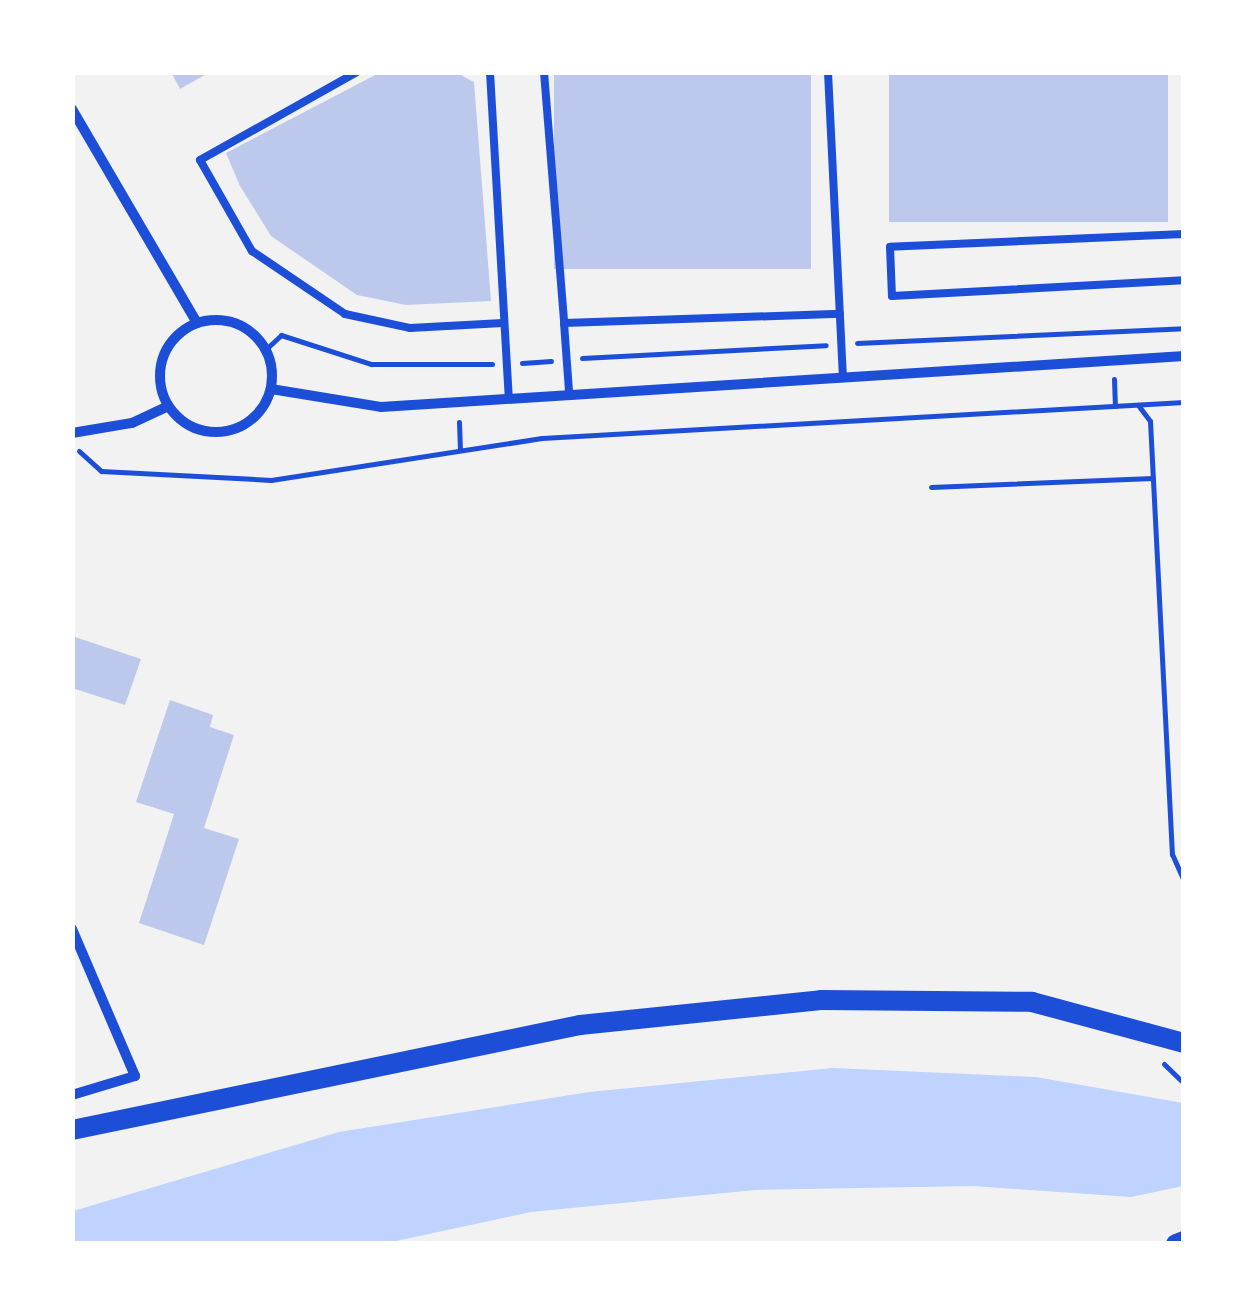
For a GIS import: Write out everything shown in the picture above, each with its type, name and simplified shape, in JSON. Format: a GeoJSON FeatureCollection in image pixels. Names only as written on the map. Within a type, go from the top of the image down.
{"type":"FeatureCollection","features":[{"type":"Feature","properties":{"kind":"main road"},"geometry":{"type":"LineString","coordinates":[[72,1130],[580,1025],[820,1000],[1032,1002],[1184,1043]]}},
{"type":"Feature","properties":{"kind":"main road"},"geometry":{"type":"LineString","coordinates":[[1176,1244],[1184,1241]]}},
{"type":"Feature","properties":{"kind":"street"},"geometry":{"type":"LineString","coordinates":[[72,109],[197,323]]}},
{"type":"Feature","properties":{"kind":"street"},"geometry":{"type":"LineString","coordinates":[[197,323],[236,324],[266,350],[271,388],[251,420],[215,433],[168,406],[163,358],[197,323]]}},
{"type":"Feature","properties":{"kind":"street"},"geometry":{"type":"LineString","coordinates":[[271,388],[381,406],[569,391],[1184,356]]}},
{"type":"Feature","properties":{"kind":"street"},"geometry":{"type":"LineString","coordinates":[[72,433],[132,424],[168,406]]}},
{"type":"Feature","properties":{"kind":"street"},"geometry":{"type":"LineString","coordinates":[[72,929],[135,1076],[72,1095]]}},
{"type":"Feature","properties":{"kind":"lane"},"geometry":{"type":"LineString","coordinates":[[357,72],[200,160],[243,236],[297,288],[345,314],[410,328],[502,323]]}},
{"type":"Feature","properties":{"kind":"lane"},"geometry":{"type":"LineString","coordinates":[[490,72],[509,398]]}},
{"type":"Feature","properties":{"kind":"lane"},"geometry":{"type":"LineString","coordinates":[[544,72],[569,391]]}},
{"type":"Feature","properties":{"kind":"lane"},"geometry":{"type":"LineString","coordinates":[[828,72],[843,374]]}},
{"type":"Feature","properties":{"kind":"lane"},"geometry":{"type":"LineString","coordinates":[[1184,234],[890,247],[892,296],[1184,280]]}},
{"type":"Feature","properties":{"kind":"lane"},"geometry":{"type":"LineString","coordinates":[[564,323],[840,314]]}},
{"type":"Feature","properties":{"kind":"path"},"geometry":{"type":"LineString","coordinates":[[856,343],[1184,328]]}},
{"type":"Feature","properties":{"kind":"path"},"geometry":{"type":"LineString","coordinates":[[266,350],[281,335],[370,364],[492,364]]}},
{"type":"Feature","properties":{"kind":"path"},"geometry":{"type":"LineString","coordinates":[[592,358],[826,344]]}},
{"type":"Feature","properties":{"kind":"path"},"geometry":{"type":"LineString","coordinates":[[524,362],[552,360]]}},
{"type":"Feature","properties":{"kind":"path"},"geometry":{"type":"LineString","coordinates":[[72,446],[102,472],[195,481],[337,472],[460,449],[1184,402]]}},
{"type":"Feature","properties":{"kind":"path"},"geometry":{"type":"LineString","coordinates":[[1138,405],[1150,420],[1172,854],[1184,880]]}},
{"type":"Feature","properties":{"kind":"path"},"geometry":{"type":"LineString","coordinates":[[932,487],[1153,478]]}},
{"type":"Feature","properties":{"kind":"path"},"geometry":{"type":"LineString","coordinates":[[1149,1053],[1184,1083]]}},
{"type":"Feature","properties":{"kind":"water"},"geometry":{"type":"Polygon","coordinates":[[[833,1068],[1036,1077],[1183,1103],[1183,1186],[1131,1197],[973,1186],[755,1190],[531,1212],[387,1243],[73,1243],[73,1211],[339,1132],[589,1092],[833,1068]]]}},
{"type":"Feature","properties":{"kind":"building"},"geometry":{"type":"Polygon","coordinates":[[[171,72],[210,72],[180,89],[171,72]]]}},
{"type":"Feature","properties":{"kind":"building"},"geometry":{"type":"Polygon","coordinates":[[[381,72],[455,72],[474,82],[491,301],[406,305],[357,295],[271,236],[240,186],[226,153],[381,72]]]}},
{"type":"Feature","properties":{"kind":"building"},"geometry":{"type":"Polygon","coordinates":[[[554,72],[811,72],[811,269],[554,269],[554,72]]]}},
{"type":"Feature","properties":{"kind":"building"},"geometry":{"type":"Polygon","coordinates":[[[889,72],[1168,72],[1168,222],[889,222],[889,72]]]}},
{"type":"Feature","properties":{"kind":"building"},"geometry":{"type":"Polygon","coordinates":[[[72,636],[141,659],[125,705],[72,688],[72,636]]]}},
{"type":"Feature","properties":{"kind":"building"},"geometry":{"type":"Polygon","coordinates":[[[170,700],[213,715],[210,727],[234,735],[204,828],[239,839],[204,945],[139,923],[174,814],[136,802],[170,700]]]}}]}
